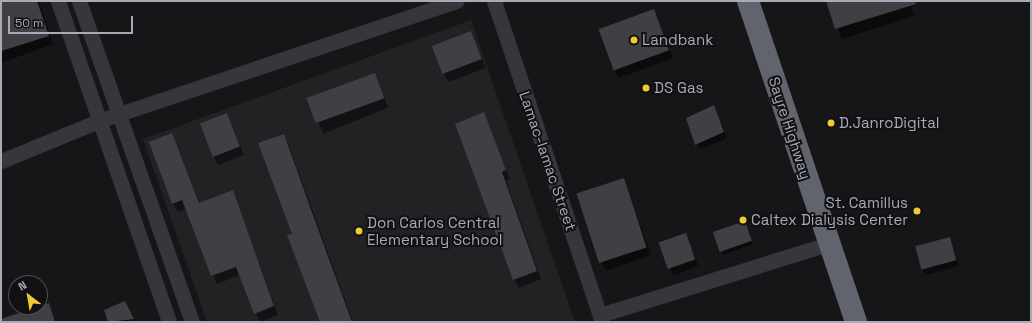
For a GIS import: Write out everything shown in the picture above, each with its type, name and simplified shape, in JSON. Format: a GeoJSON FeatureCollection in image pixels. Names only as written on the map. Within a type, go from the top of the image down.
{"type":"FeatureCollection","features":[{"type":"Feature","properties":{"kind":"highway","name":"Sayre Highway"},"geometry":{"type":"LineString","coordinates":[[748,1],[828,244],[856,322]]}},
{"type":"Feature","properties":{"kind":"street"},"geometry":{"type":"LineString","coordinates":[[58,1],[101,120],[169,322]]}},
{"type":"Feature","properties":{"kind":"street"},"geometry":{"type":"LineString","coordinates":[[79,1],[192,322]]}},
{"type":"Feature","properties":{"kind":"street"},"geometry":{"type":"LineString","coordinates":[[1,161],[118,114],[457,1]]}},
{"type":"Feature","properties":{"kind":"street","name":"Lamac-lamac Street"},"geometry":{"type":"LineString","coordinates":[[494,1],[601,319]]}},
{"type":"Feature","properties":{"kind":"street"},"geometry":{"type":"LineString","coordinates":[[601,319],[828,244]]}},
{"type":"Feature","properties":{"kind":"shaded area","name":"Don Carlos Central Elementary School"},"geometry":{"type":"Polygon","coordinates":[[[471,20],[575,322],[207,322],[143,139],[471,20]]]}},
{"type":"Feature","properties":{"kind":"building"},"geometry":{"type":"Polygon","coordinates":[[[1,1],[37,1],[49,36],[1,51],[1,1]]]}},
{"type":"Feature","properties":{"kind":"building"},"geometry":{"type":"Polygon","coordinates":[[[826,1],[915,1],[916,4],[835,29],[826,1]]]}},
{"type":"Feature","properties":{"kind":"building","name":"Landbank"},"geometry":{"type":"Polygon","coordinates":[[[654,9],[669,50],[614,71],[599,29],[654,9]]]}},
{"type":"Feature","properties":{"kind":"building"},"geometry":{"type":"Polygon","coordinates":[[[471,31],[482,59],[443,74],[432,46],[471,31]]]}},
{"type":"Feature","properties":{"kind":"building"},"geometry":{"type":"Polygon","coordinates":[[[375,73],[384,98],[316,123],[306,98],[375,73]]]}},
{"type":"Feature","properties":{"kind":"building"},"geometry":{"type":"Polygon","coordinates":[[[714,105],[724,132],[695,145],[686,118],[714,105]]]}},
{"type":"Feature","properties":{"kind":"building"},"geometry":{"type":"Polygon","coordinates":[[[484,112],[506,170],[502,172],[537,271],[513,280],[455,124],[484,112]]]}},
{"type":"Feature","properties":{"kind":"building"},"geometry":{"type":"Polygon","coordinates":[[[227,113],[240,147],[213,157],[200,123],[227,113]]]}},
{"type":"Feature","properties":{"kind":"building"},"geometry":{"type":"Polygon","coordinates":[[[172,133],[199,203],[233,190],[274,306],[254,314],[236,267],[211,276],[182,200],[172,204],[149,142],[172,133]]]}},
{"type":"Feature","properties":{"kind":"building"},"geometry":{"type":"Polygon","coordinates":[[[284,134],[352,322],[320,322],[287,235],[292,234],[258,143],[284,134]]]}},
{"type":"Feature","properties":{"kind":"building"},"geometry":{"type":"Polygon","coordinates":[[[624,178],[647,247],[599,263],[576,193],[624,178]]]}},
{"type":"Feature","properties":{"kind":"building"},"geometry":{"type":"Polygon","coordinates":[[[745,221],[752,241],[720,252],[713,232],[745,221]]]}},
{"type":"Feature","properties":{"kind":"building"},"geometry":{"type":"Polygon","coordinates":[[[686,233],[695,259],[668,269],[659,242],[686,233]]]}},
{"type":"Feature","properties":{"kind":"building"},"geometry":{"type":"Polygon","coordinates":[[[950,237],[956,260],[921,269],[915,246],[950,237]]]}},
{"type":"Feature","properties":{"kind":"building"},"geometry":{"type":"Polygon","coordinates":[[[125,301],[134,319],[108,322],[104,310],[125,301]]]}},
{"type":"Feature","properties":{"kind":"building"},"geometry":{"type":"Polygon","coordinates":[[[48,303],[55,322],[1,322],[1,319],[13,315],[48,315],[48,303]]]}},
{"type":"Feature","properties":{"kind":"place","name":"Landbank"},"geometry":{"type":"Point","coordinates":[634,40]}},
{"type":"Feature","properties":{"kind":"place","name":"DS Gas"},"geometry":{"type":"Point","coordinates":[646,88]}},
{"type":"Feature","properties":{"kind":"place","name":"D.JanroDigital"},"geometry":{"type":"Point","coordinates":[831,123]}},
{"type":"Feature","properties":{"kind":"place","name":"St. Camillus Dialysis Center"},"geometry":{"type":"Point","coordinates":[917,211]}},
{"type":"Feature","properties":{"kind":"place","name":"Caltex"},"geometry":{"type":"Point","coordinates":[743,220]}},
{"type":"Feature","properties":{"kind":"place","name":"Don Carlos Central Elementary School"},"geometry":{"type":"Point","coordinates":[359,231]}}]}
